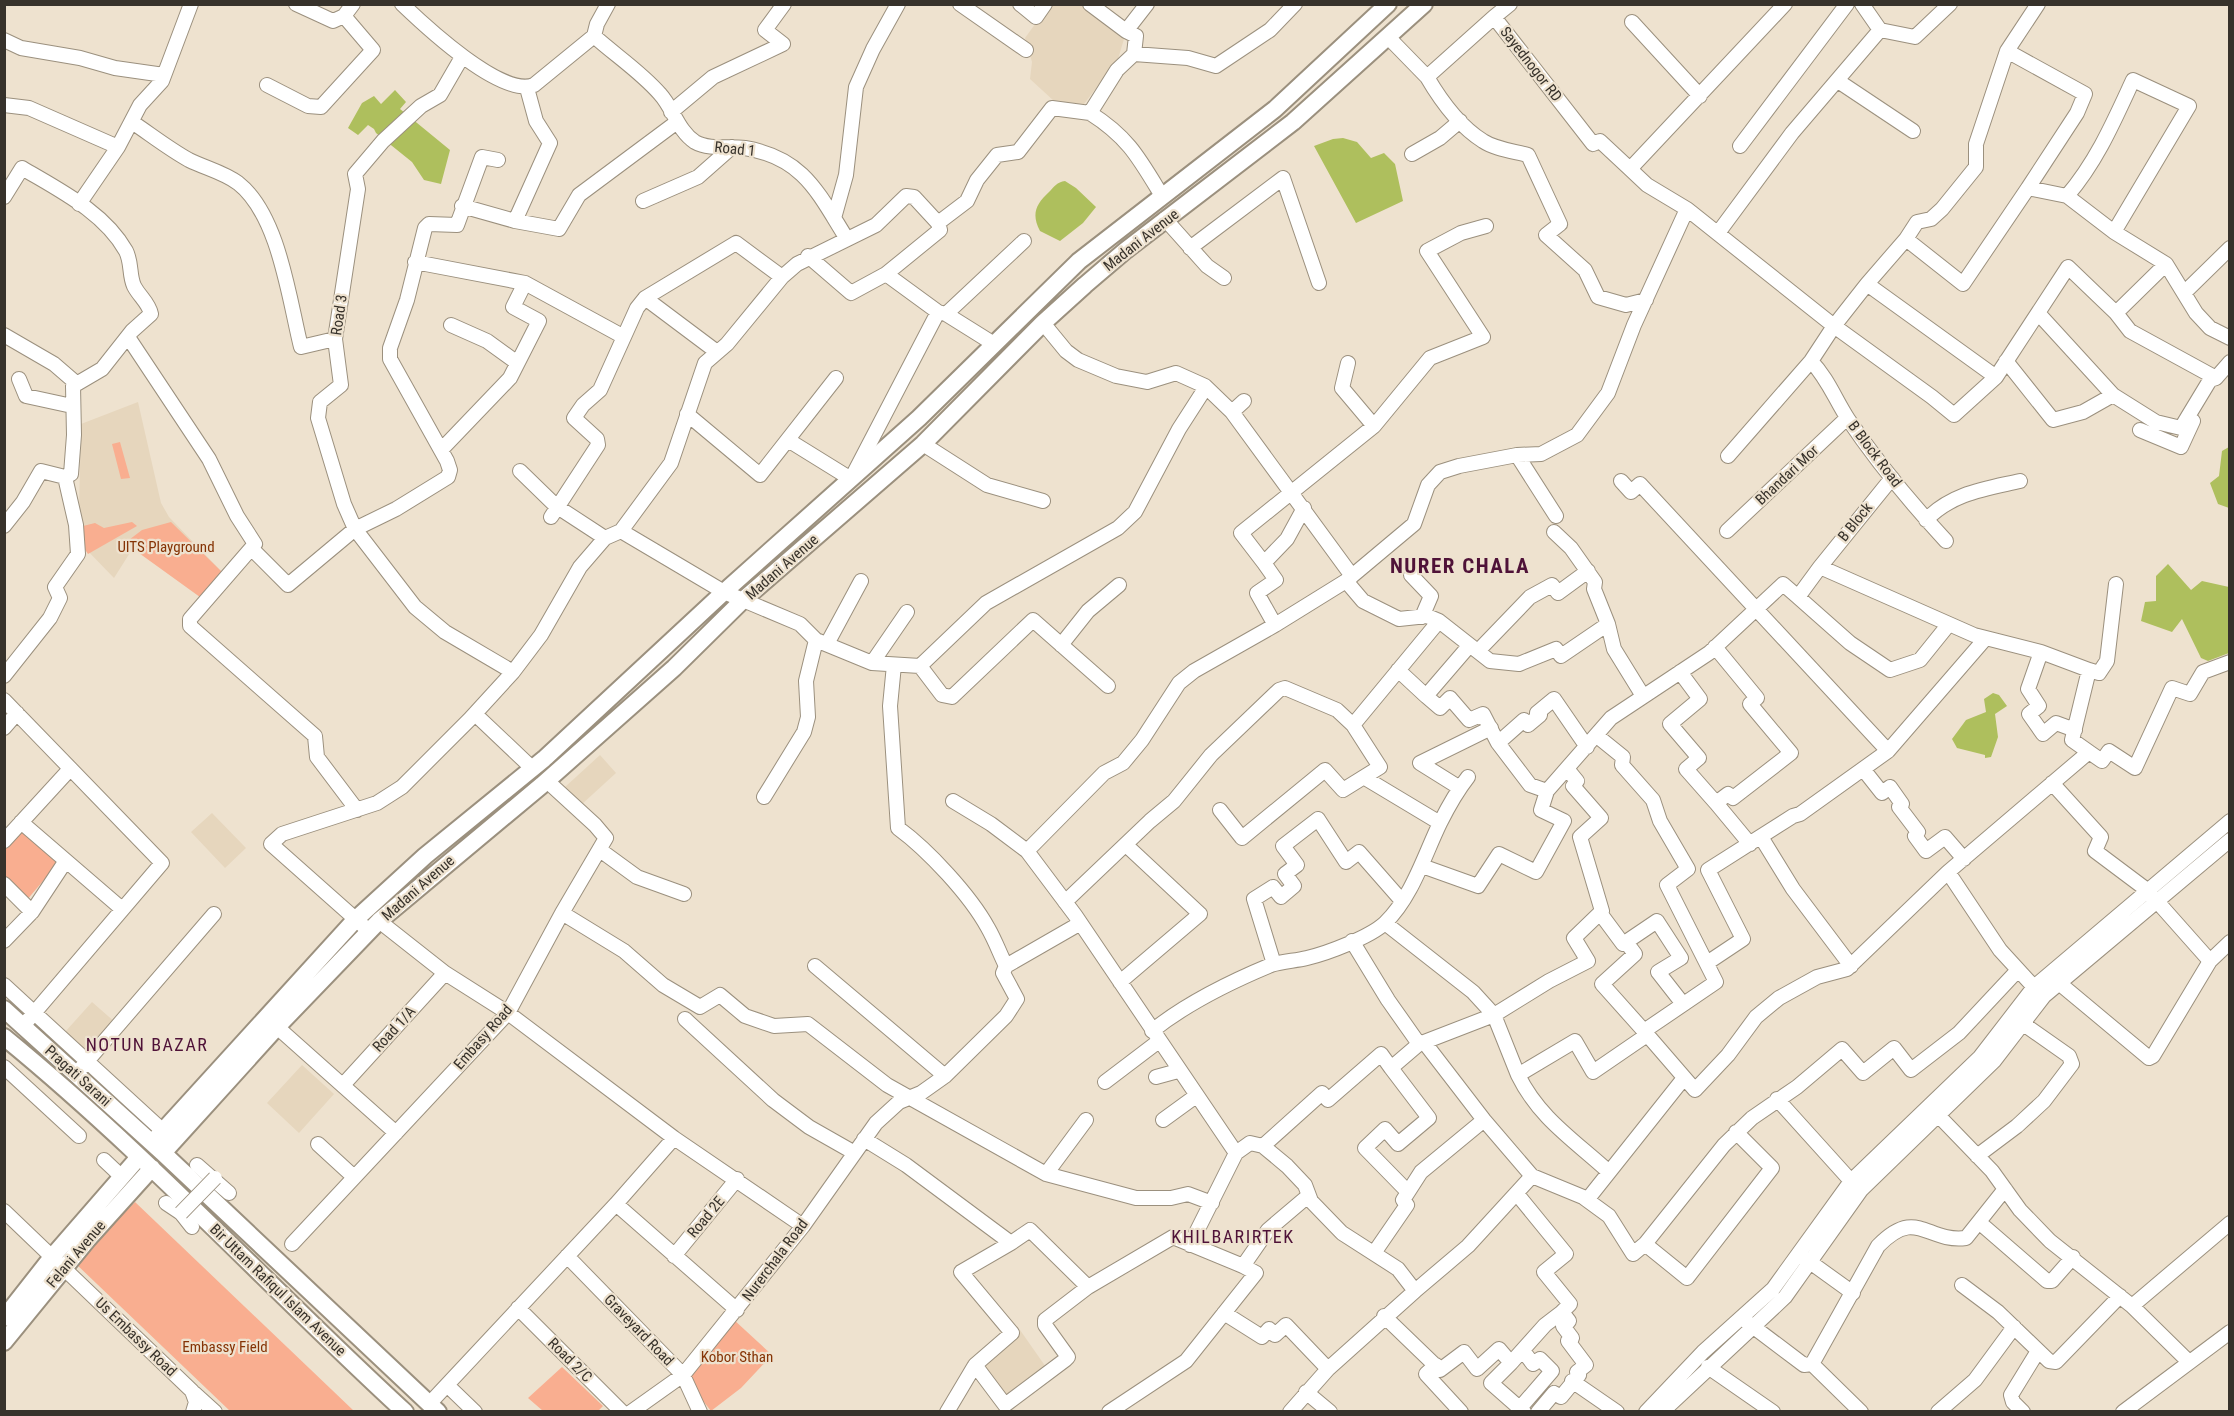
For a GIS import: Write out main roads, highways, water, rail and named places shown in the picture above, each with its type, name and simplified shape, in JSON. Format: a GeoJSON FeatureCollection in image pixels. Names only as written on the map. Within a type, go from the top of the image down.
{"type":"FeatureCollection","features":[{"type":"Feature","properties":{"kind":"main road","name":"Madani Avenue"},"geometry":{"type":"LineString","coordinates":[[159,1142],[277,1027],[374,926],[547,781],[674,668],[743,600],[923,444],[1043,323],[1126,250],[1293,122],[1424,4]]}},
{"type":"Feature","properties":{"kind":"main road","name":"Madani Avenue"},"geometry":{"type":"LineString","coordinates":[[213,1087],[355,920],[425,856],[532,768],[666,649],[724,592],[920,418],[1079,261],[1275,109],[1378,8]]}},
{"type":"Feature","properties":{"kind":"main road"},"geometry":{"type":"LineString","coordinates":[[1378,8],[1388,37]]}},
{"type":"Feature","properties":{"kind":"main road","name":"Pragati Sarani"},"geometry":{"type":"LineString","coordinates":[[4,1008],[76,1074],[159,1142]]}},
{"type":"Feature","properties":{"kind":"main road","name":"Pragati Sarani"},"geometry":{"type":"LineString","coordinates":[[4,1037],[60,1082],[146,1162]]}},
{"type":"Feature","properties":{"kind":"main road","name":"Bir Uttam Rafiqul Islam Avenue"},"geometry":{"type":"LineString","coordinates":[[159,1142],[372,1352],[434,1407]]}},
{"type":"Feature","properties":{"kind":"main road","name":"Felani Avenue"},"geometry":{"type":"LineString","coordinates":[[4,1342],[58,1262],[123,1177],[146,1162]]}},
{"type":"Feature","properties":{"kind":"main road","name":"Felani Avenue"},"geometry":{"type":"LineString","coordinates":[[4,1318],[58,1262],[146,1162]]}},
{"type":"Feature","properties":{"kind":"main road","name":"Bir Uttam Rafiqul Islam Avenue"},"geometry":{"type":"LineString","coordinates":[[146,1162],[405,1412]]}},
{"type":"Feature","properties":{"kind":"main road"},"geometry":{"type":"LineString","coordinates":[[359,1366],[372,1352]]}},
{"type":"Feature","properties":{"kind":"waterway"},"geometry":{"type":"LineString","coordinates":[[1681,1385],[1735,1334]]}},
{"type":"Feature","properties":{"kind":"district","name":"NURER CHALA"},"geometry":{"type":"Point","coordinates":[1460,566]}},
{"type":"Feature","properties":{"kind":"district","name":"NOTUN BAZAR"},"geometry":{"type":"Point","coordinates":[147,1044]}},
{"type":"Feature","properties":{"kind":"district","name":"KHILBARIRTEK"},"geometry":{"type":"Point","coordinates":[1233,1236]}},
{"type":"Feature","properties":{"kind":"park label","name":"UITS Playground"},"geometry":{"type":"Point","coordinates":[166,547]}},
{"type":"Feature","properties":{"kind":"park label","name":"Embassy Field"},"geometry":{"type":"Point","coordinates":[225,1347]}},
{"type":"Feature","properties":{"kind":"park label","name":"Kobor Sthan"},"geometry":{"type":"Point","coordinates":[737,1357]}}]}
